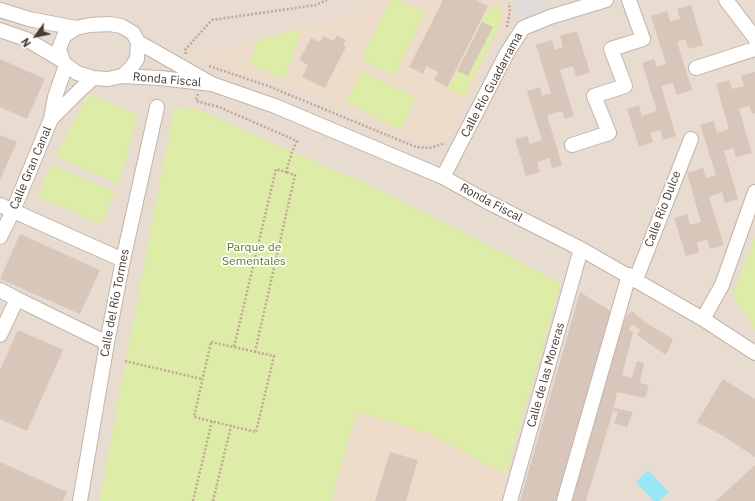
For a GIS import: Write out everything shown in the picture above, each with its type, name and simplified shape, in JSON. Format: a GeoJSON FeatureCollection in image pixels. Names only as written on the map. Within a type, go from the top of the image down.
{"type":"FeatureCollection","features":[{"type":"Feature","properties":{"kind":"street","name":"Calle Río Guadarrama"},"geometry":{"type":"LineString","coordinates":[[443,177],[507,53],[523,28],[550,17],[606,0]]}},
{"type":"Feature","properties":{"kind":"street"},"geometry":{"type":"LineString","coordinates":[[572,145],[609,133],[594,96],[625,86],[611,49],[642,39],[629,0]]}},
{"type":"Feature","properties":{"kind":"street"},"geometry":{"type":"LineString","coordinates":[[726,0],[755,38]]}},
{"type":"Feature","properties":{"kind":"street"},"geometry":{"type":"LineString","coordinates":[[0,10],[29,19],[76,28]]}},
{"type":"Feature","properties":{"kind":"street"},"geometry":{"type":"LineString","coordinates":[[0,30],[26,38],[65,63],[77,73],[93,78],[108,79],[122,76],[131,68],[137,59],[138,42],[133,34],[121,26],[110,24],[90,25],[76,28],[64,36],[59,49],[65,63]]}},
{"type":"Feature","properties":{"kind":"street","name":"Ronda Fiscal"},"geometry":{"type":"LineString","coordinates":[[138,42],[206,82],[275,106],[443,177],[486,201],[581,248],[703,319],[755,353]]}},
{"type":"Feature","properties":{"kind":"street"},"geometry":{"type":"LineString","coordinates":[[696,68],[755,49]]}},
{"type":"Feature","properties":{"kind":"street","name":"Calle Gran Canal"},"geometry":{"type":"LineString","coordinates":[[0,237],[13,211],[51,119],[55,97],[65,63]]}},
{"type":"Feature","properties":{"kind":"street","name":"Ronda Fiscal"},"geometry":{"type":"LineString","coordinates":[[122,76],[206,82]]}},
{"type":"Feature","properties":{"kind":"street","name":"Calle Gran Canal"},"geometry":{"type":"LineString","coordinates":[[51,119],[81,88],[93,78]]}},
{"type":"Feature","properties":{"kind":"street","name":"Calle del Río Tormes"},"geometry":{"type":"LineString","coordinates":[[80,501],[106,344],[122,260],[157,107]]}},
{"type":"Feature","properties":{"kind":"street","name":"Calle Río Dulce"},"geometry":{"type":"LineString","coordinates":[[564,501],[632,277],[691,139]]}},
{"type":"Feature","properties":{"kind":"street"},"geometry":{"type":"LineString","coordinates":[[703,319],[722,285],[755,192]]}},
{"type":"Feature","properties":{"kind":"street"},"geometry":{"type":"LineString","coordinates":[[0,205],[122,260]]}},
{"type":"Feature","properties":{"kind":"street","name":"Calle de las Moreras"},"geometry":{"type":"LineString","coordinates":[[510,501],[581,248]]}},
{"type":"Feature","properties":{"kind":"street"},"geometry":{"type":"LineString","coordinates":[[1,293],[17,299],[106,344]]}},
{"type":"Feature","properties":{"kind":"street"},"geometry":{"type":"LineString","coordinates":[[0,335],[17,299]]}},
{"type":"Feature","properties":{"kind":"path"},"geometry":{"type":"LineString","coordinates":[[186,57],[186,50],[212,20],[316,5],[327,0]]}},
{"type":"Feature","properties":{"kind":"path"},"geometry":{"type":"LineString","coordinates":[[505,33],[509,19],[509,3]]}},
{"type":"Feature","properties":{"kind":"path"},"geometry":{"type":"LineString","coordinates":[[286,172],[292,152],[298,141],[219,107],[196,101],[206,82],[207,65],[268,86],[416,147],[430,148],[438,146],[449,140]]}},
{"type":"Feature","properties":{"kind":"path"},"geometry":{"type":"LineString","coordinates":[[234,347],[276,169],[295,175],[255,352]]}},
{"type":"Feature","properties":{"kind":"path"},"geometry":{"type":"LineString","coordinates":[[211,342],[255,352],[274,356],[256,432],[194,417],[211,342]]}},
{"type":"Feature","properties":{"kind":"path"},"geometry":{"type":"LineString","coordinates":[[125,361],[203,379]]}},
{"type":"Feature","properties":{"kind":"path"},"geometry":{"type":"LineString","coordinates":[[193,501],[212,421]]}},
{"type":"Feature","properties":{"kind":"path"},"geometry":{"type":"LineString","coordinates":[[213,501],[231,426]]}},
{"type":"Feature","properties":{"kind":"shaded area"},"geometry":{"type":"Polygon","coordinates":[[[0,0],[755,0],[755,501],[0,501],[0,0]]]}},
{"type":"Feature","properties":{"kind":"shaded area"},"geometry":{"type":"Polygon","coordinates":[[[382,0],[507,1],[507,15],[504,26],[451,135],[438,145],[424,143],[385,128],[321,98],[193,56],[348,17],[382,0]]]}},
{"type":"Feature","properties":{"kind":"shaded area"},"geometry":{"type":"Polygon","coordinates":[[[512,0],[547,0],[550,17],[523,28],[512,0]]]}},
{"type":"Feature","properties":{"kind":"shaded area"},"geometry":{"type":"Polygon","coordinates":[[[356,411],[430,434],[506,474],[499,501],[331,501],[356,411]]]}},
{"type":"Feature","properties":{"kind":"green space"},"geometry":{"type":"Polygon","coordinates":[[[390,0],[399,0],[425,13],[394,76],[361,60],[390,0]]]}},
{"type":"Feature","properties":{"kind":"green space"},"geometry":{"type":"Polygon","coordinates":[[[500,5],[501,15],[499,25],[464,97],[448,89],[488,9],[500,5]]]}},
{"type":"Feature","properties":{"kind":"green space"},"geometry":{"type":"Polygon","coordinates":[[[302,29],[285,78],[249,64],[256,46],[254,41],[302,29]]]}},
{"type":"Feature","properties":{"kind":"green space"},"geometry":{"type":"Polygon","coordinates":[[[361,71],[416,98],[400,130],[346,102],[361,71]]]}},
{"type":"Feature","properties":{"kind":"green space"},"geometry":{"type":"Polygon","coordinates":[[[88,94],[138,115],[119,184],[55,156],[88,94]]]}},
{"type":"Feature","properties":{"kind":"green space","name":"Parque de Sementales"},"geometry":{"type":"Polygon","coordinates":[[[174,108],[197,109],[382,191],[561,283],[506,474],[430,434],[357,411],[331,501],[99,501],[174,108]]]}},
{"type":"Feature","properties":{"kind":"green space"},"geometry":{"type":"Polygon","coordinates":[[[51,164],[115,192],[101,224],[37,196],[51,164]]]}},
{"type":"Feature","properties":{"kind":"green space"},"geometry":{"type":"Polygon","coordinates":[[[755,237],[755,330],[732,294],[755,237]]]}},
{"type":"Feature","properties":{"kind":"water"},"geometry":{"type":"Polygon","coordinates":[[[648,470],[669,492],[659,501],[654,501],[636,482],[648,470]]]}},
{"type":"Feature","properties":{"kind":"building"},"geometry":{"type":"Polygon","coordinates":[[[443,0],[476,0],[488,6],[447,87],[434,80],[438,72],[426,66],[423,74],[409,67],[443,0]]]}},
{"type":"Feature","properties":{"kind":"building"},"geometry":{"type":"Polygon","coordinates":[[[691,5],[703,45],[689,49],[685,39],[677,42],[692,90],[677,95],[673,83],[661,86],[676,136],[663,140],[660,130],[650,133],[653,142],[639,147],[627,109],[639,105],[642,116],[657,111],[642,63],[654,59],[657,67],[666,64],[651,16],[667,11],[670,22],[680,19],[677,9],[691,5]]]}},
{"type":"Feature","properties":{"kind":"building"},"geometry":{"type":"Polygon","coordinates":[[[482,22],[493,27],[468,76],[457,71],[482,22]]]}},
{"type":"Feature","properties":{"kind":"building"},"geometry":{"type":"Polygon","coordinates":[[[577,31],[590,72],[576,77],[573,66],[560,70],[574,116],[565,119],[562,111],[547,115],[562,165],[552,168],[549,158],[537,162],[540,172],[526,176],[515,139],[527,136],[530,144],[542,140],[527,91],[540,87],[542,96],[551,93],[536,45],[552,40],[555,50],[563,47],[560,36],[577,31]]]}},
{"type":"Feature","properties":{"kind":"building"},"geometry":{"type":"Polygon","coordinates":[[[337,35],[346,40],[343,46],[346,47],[325,88],[302,77],[308,65],[299,60],[311,38],[320,42],[323,36],[334,41],[337,35]]]}},
{"type":"Feature","properties":{"kind":"building"},"geometry":{"type":"Polygon","coordinates":[[[0,59],[45,79],[27,119],[0,107],[0,59]]]}},
{"type":"Feature","properties":{"kind":"building"},"geometry":{"type":"Polygon","coordinates":[[[755,72],[755,113],[752,114],[749,106],[739,109],[752,153],[736,157],[733,148],[724,151],[738,199],[725,203],[722,192],[709,197],[724,245],[710,249],[707,239],[697,243],[699,252],[686,256],[674,218],[687,214],[690,225],[701,222],[687,173],[703,168],[706,178],[716,175],[700,125],[714,121],[717,133],[729,129],[716,84],[729,80],[732,89],[744,86],[741,76],[755,72]]]}},
{"type":"Feature","properties":{"kind":"building"},"geometry":{"type":"Polygon","coordinates":[[[0,135],[17,142],[0,180],[0,135]]]}},
{"type":"Feature","properties":{"kind":"building"},"geometry":{"type":"Polygon","coordinates":[[[20,234],[100,270],[80,314],[0,279],[20,234]]]}},
{"type":"Feature","properties":{"kind":"building"},"geometry":{"type":"Polygon","coordinates":[[[580,292],[612,312],[557,501],[520,501],[580,292]]]}},
{"type":"Feature","properties":{"kind":"building"},"geometry":{"type":"Polygon","coordinates":[[[633,312],[646,323],[673,339],[666,355],[637,335],[640,330],[633,324],[628,330],[633,332],[622,375],[632,378],[637,361],[644,363],[640,383],[649,385],[645,398],[617,392],[614,408],[633,412],[627,428],[614,423],[618,412],[613,411],[586,501],[570,501],[620,327],[629,313],[633,312]]]}},
{"type":"Feature","properties":{"kind":"building"},"geometry":{"type":"Polygon","coordinates":[[[18,330],[63,350],[27,431],[0,419],[0,370],[18,330]]]}},
{"type":"Feature","properties":{"kind":"building"},"geometry":{"type":"Polygon","coordinates":[[[723,379],[755,399],[755,457],[725,437],[697,422],[723,379]]]}},
{"type":"Feature","properties":{"kind":"building"},"geometry":{"type":"Polygon","coordinates":[[[390,452],[418,460],[406,501],[375,501],[390,452]]]}},
{"type":"Feature","properties":{"kind":"building"},"geometry":{"type":"Polygon","coordinates":[[[0,462],[67,492],[63,501],[0,501],[0,462]]]}},
{"type":"Feature","properties":{"kind":"building"},"geometry":{"type":"Polygon","coordinates":[[[755,465],[755,501],[716,501],[755,465]]]}}]}
